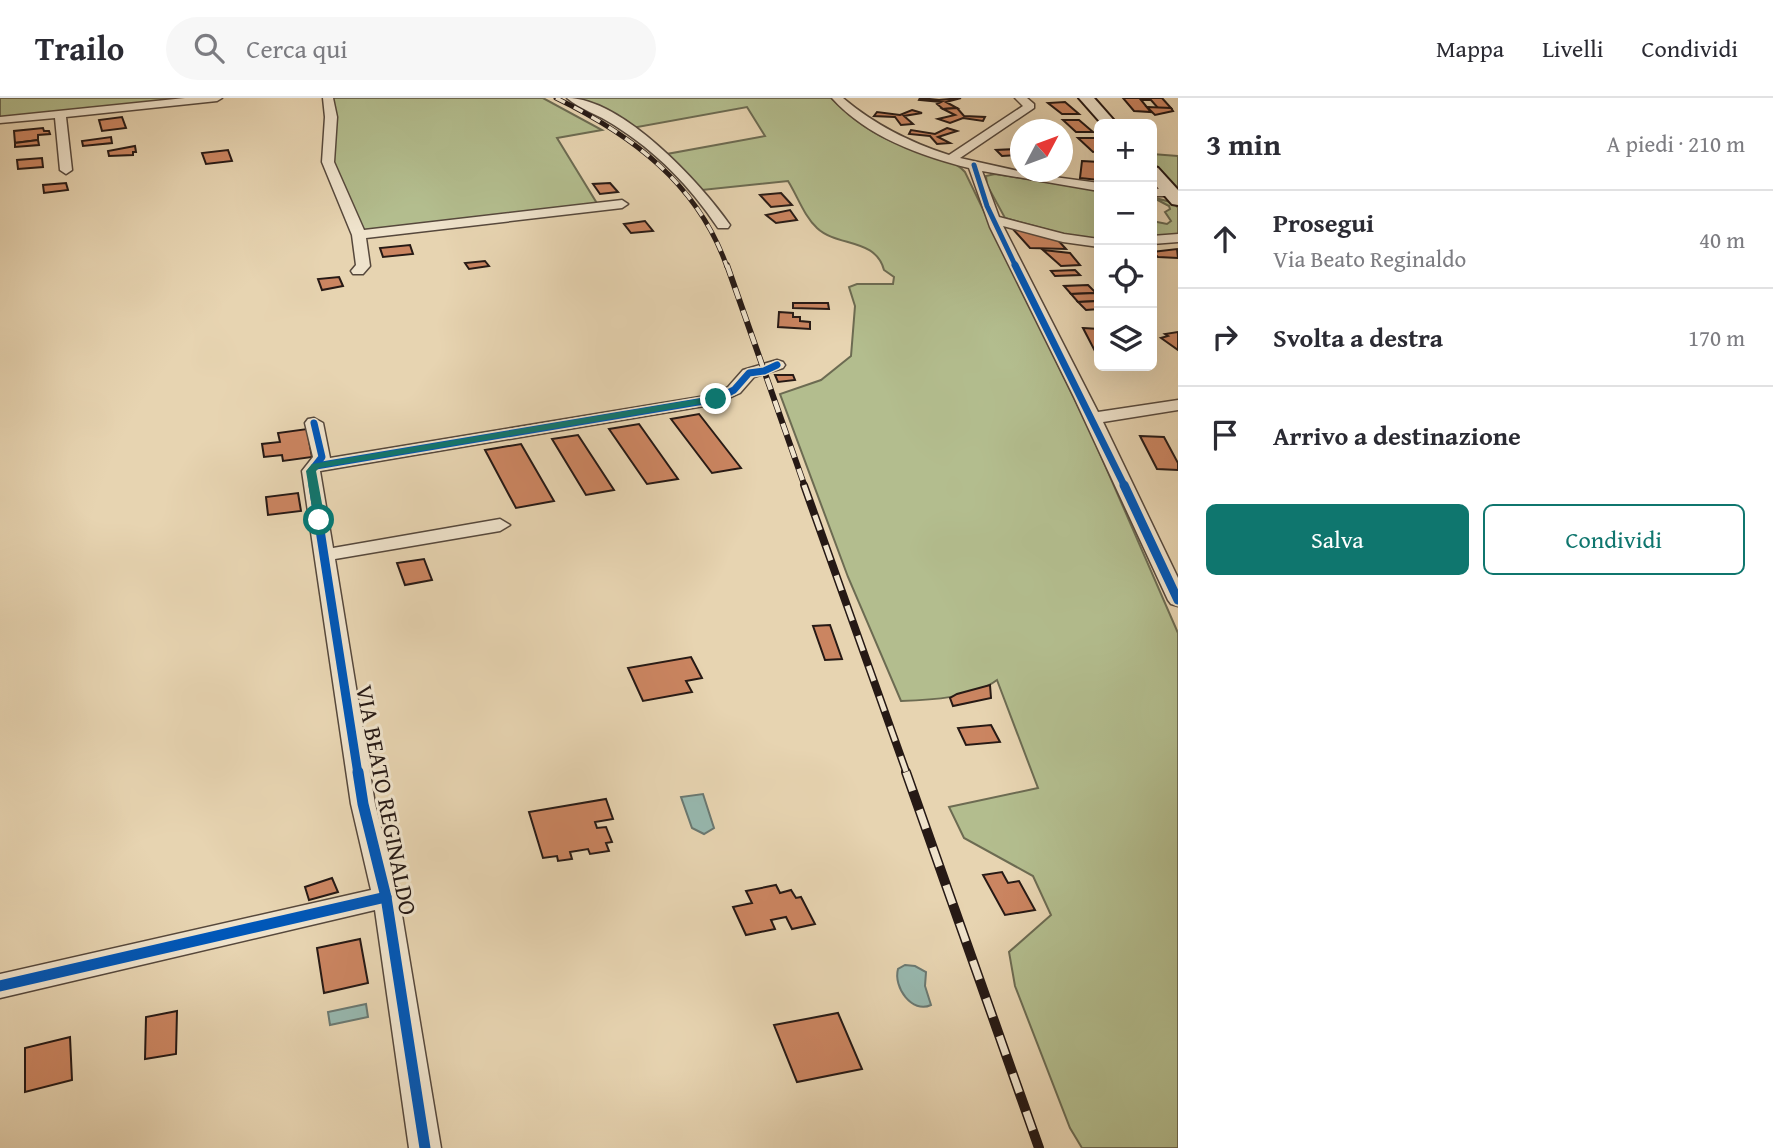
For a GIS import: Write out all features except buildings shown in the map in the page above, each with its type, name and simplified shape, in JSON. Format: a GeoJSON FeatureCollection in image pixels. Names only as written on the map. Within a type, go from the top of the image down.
{"type":"FeatureCollection","features":[{"type":"Feature","properties":{"kind":"main road"},"geometry":{"type":"LineString","coordinates":[[1086,98],[1105,119]]}},
{"type":"Feature","properties":{"kind":"main road"},"geometry":{"type":"LineString","coordinates":[[1157,177],[1175,197]]}},
{"type":"Feature","properties":{"kind":"street"},"geometry":{"type":"LineString","coordinates":[[0,120],[217,98]]}},
{"type":"Feature","properties":{"kind":"street"},"geometry":{"type":"LineString","coordinates":[[328,98],[331,117],[328,162],[359,235],[363,266],[358,271]]}},
{"type":"Feature","properties":{"kind":"street"},"geometry":{"type":"LineString","coordinates":[[572,98],[622,124],[658,150],[683,172],[711,205],[723,225]]}},
{"type":"Feature","properties":{"kind":"street"},"geometry":{"type":"LineString","coordinates":[[837,98],[861,121],[884,134],[952,158],[1042,180],[1094,186]]}},
{"type":"Feature","properties":{"kind":"street"},"geometry":{"type":"LineString","coordinates":[[952,158],[1030,106],[1020,98]]}},
{"type":"Feature","properties":{"kind":"street"},"geometry":{"type":"LineString","coordinates":[[60,115],[66,170]]}},
{"type":"Feature","properties":{"kind":"street"},"geometry":{"type":"LineString","coordinates":[[974,165],[995,220],[1093,418],[1178,600]]}},
{"type":"Feature","properties":{"kind":"street"},"geometry":{"type":"LineString","coordinates":[[1157,193],[1175,197]]}},
{"type":"Feature","properties":{"kind":"street"},"geometry":{"type":"LineString","coordinates":[[359,235],[622,204]]}},
{"type":"Feature","properties":{"kind":"street"},"geometry":{"type":"LineString","coordinates":[[995,220],[1063,238],[1094,242]]}},
{"type":"Feature","properties":{"kind":"street"},"geometry":{"type":"LineString","coordinates":[[1157,240],[1178,238]]}},
{"type":"Feature","properties":{"kind":"street"},"geometry":{"type":"LineString","coordinates":[[316,466],[716,399],[734,390],[749,373],[764,371],[777,365]]}},
{"type":"Feature","properties":{"kind":"street"},"geometry":{"type":"LineString","coordinates":[[1093,418],[1178,405]]}},
{"type":"Feature","properties":{"kind":"street","name":"VIA BEATO REGINALDO"},"geometry":{"type":"LineString","coordinates":[[314,423],[322,457],[311,471],[362,804],[386,897],[425,1148]]}},
{"type":"Feature","properties":{"kind":"street"},"geometry":{"type":"LineString","coordinates":[[325,555],[500,525]]}},
{"type":"Feature","properties":{"kind":"street"},"geometry":{"type":"LineString","coordinates":[[0,986],[386,897]]}},
{"type":"Feature","properties":{"kind":"green space"},"geometry":{"type":"Polygon","coordinates":[[[0,98],[205,98],[0,118],[0,98]]]}},
{"type":"Feature","properties":{"kind":"green space"},"geometry":{"type":"Polygon","coordinates":[[[331,98],[543,98],[602,130],[557,138],[598,205],[361,231],[331,163],[331,98]]]}},
{"type":"Feature","properties":{"kind":"green space"},"geometry":{"type":"Polygon","coordinates":[[[576,98],[831,98],[873,132],[898,144],[949,161],[965,172],[1091,433],[1178,633],[1178,1148],[1082,1148],[1070,1128],[1015,986],[1009,952],[1051,915],[1033,876],[964,838],[949,807],[1038,788],[997,680],[964,694],[901,701],[848,577],[780,394],[821,380],[851,356],[855,306],[849,287],[857,284],[893,284],[894,277],[884,270],[873,253],[825,234],[817,228],[788,181],[702,190],[667,154],[765,136],[747,107],[632,128],[576,98]]]}},
{"type":"Feature","properties":{"kind":"green space"},"geometry":{"type":"Polygon","coordinates":[[[1157,154],[1178,156],[1178,189],[1157,167],[1157,154]]]}},
{"type":"Feature","properties":{"kind":"green space"},"geometry":{"type":"Polygon","coordinates":[[[995,174],[1010,176],[1010,182],[1047,182],[1094,189],[1094,239],[1071,236],[1005,218],[987,185],[986,176],[995,174]]]}},
{"type":"Feature","properties":{"kind":"green space"},"geometry":{"type":"Polygon","coordinates":[[[1157,198],[1174,203],[1178,208],[1178,235],[1157,237],[1157,222],[1167,224],[1171,221],[1165,212],[1170,209],[1157,198]]]}},
{"type":"Feature","properties":{"kind":"water"},"geometry":{"type":"Polygon","coordinates":[[[703,794],[714,828],[704,834],[692,828],[681,797],[703,794]]]}},
{"type":"Feature","properties":{"kind":"water"},"geometry":{"type":"Polygon","coordinates":[[[905,965],[915,966],[926,972],[925,986],[931,1005],[917,1006],[901,991],[898,969],[905,965]]]}},
{"type":"Feature","properties":{"kind":"water"},"geometry":{"type":"Polygon","coordinates":[[[366,1004],[368,1017],[330,1025],[328,1012],[366,1004]]]}},
{"type":"Feature","properties":{"kind":"railway"},"geometry":{"type":"LineString","coordinates":[[556,98],[611,128],[659,165],[699,211],[727,267]]}},
{"type":"Feature","properties":{"kind":"railway"},"geometry":{"type":"LineString","coordinates":[[727,265],[805,487]]}},
{"type":"Feature","properties":{"kind":"railway"},"geometry":{"type":"LineString","coordinates":[[804,485],[907,774]]}},
{"type":"Feature","properties":{"kind":"railway"},"geometry":{"type":"LineString","coordinates":[[906,772],[1039,1148]]}},
{"type":"Feature","properties":{"kind":"cycle path"},"geometry":{"type":"LineString","coordinates":[[974,165],[987,206],[1131,498],[1178,600]]}},
{"type":"Feature","properties":{"kind":"cycle path"},"geometry":{"type":"LineString","coordinates":[[316,466],[716,399],[734,390],[749,373],[764,371],[777,365]]}},
{"type":"Feature","properties":{"kind":"cycle path"},"geometry":{"type":"LineString","coordinates":[[314,423],[322,457],[311,471],[363,804],[386,897],[425,1148]]}},
{"type":"Feature","properties":{"kind":"cycle path"},"geometry":{"type":"LineString","coordinates":[[0,986],[386,897]]}},
{"type":"Feature","properties":{"kind":"route"},"geometry":{"type":"LineString","coordinates":[[319,520],[311,471],[316,466],[716,399]]}}]}
